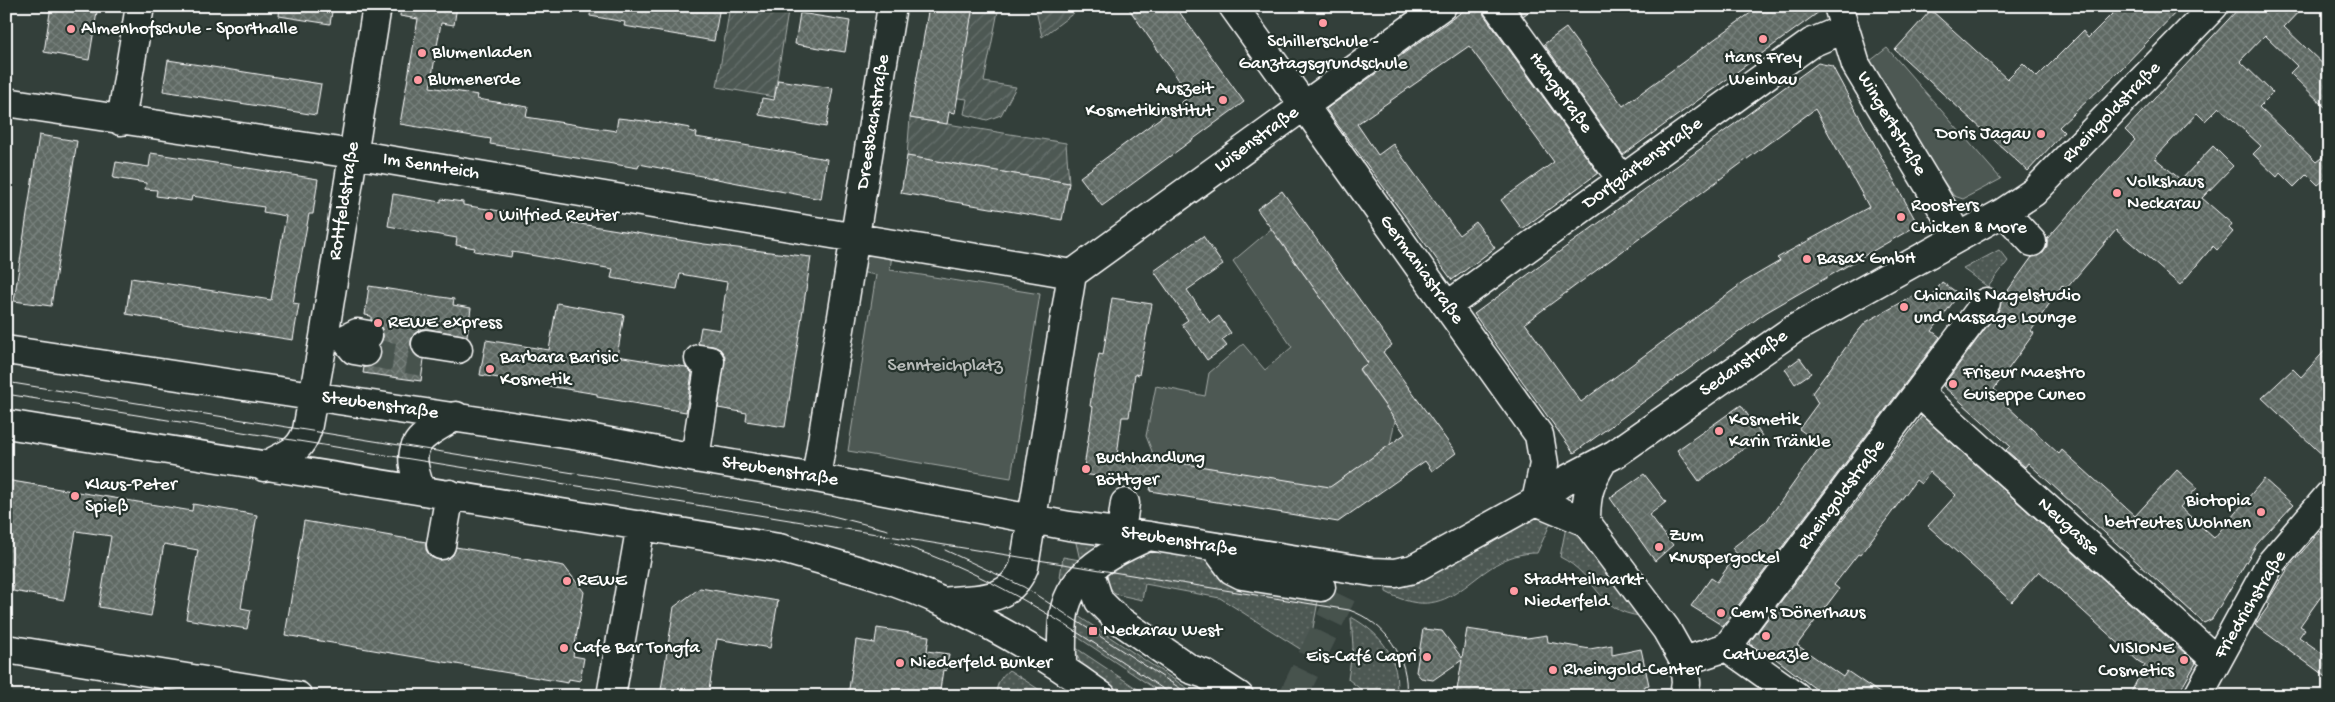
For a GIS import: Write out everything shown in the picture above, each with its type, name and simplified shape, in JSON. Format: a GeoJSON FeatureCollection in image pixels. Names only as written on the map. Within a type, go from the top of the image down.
{"type":"FeatureCollection","features":[{"type":"Feature","properties":{"kind":"street"},"geometry":{"type":"LineString","coordinates":[[122,121],[140,6]]}},
{"type":"Feature","properties":{"kind":"street","name":"Rottfeldstraße"},"geometry":{"type":"LineString","coordinates":[[264,467],[295,451],[304,441],[314,396],[351,341],[353,154],[377,6]]}},
{"type":"Feature","properties":{"kind":"street","name":"Dreesbachstraße"},"geometry":{"type":"LineString","coordinates":[[855,238],[892,6]]}},
{"type":"Feature","properties":{"kind":"street","name":"Germaniastraße"},"geometry":{"type":"LineString","coordinates":[[1232,6],[1539,435],[1544,464],[1536,501]]}},
{"type":"Feature","properties":{"kind":"street","name":"Luisenstraße"},"geometry":{"type":"LineString","coordinates":[[1072,274],[1442,6]]}},
{"type":"Feature","properties":{"kind":"street","name":"Hangstraße"},"geometry":{"type":"LineString","coordinates":[[1497,6],[1622,180]]}},
{"type":"Feature","properties":{"kind":"street","name":"Rheingoldstraße"},"geometry":{"type":"LineString","coordinates":[[1959,236],[2004,212],[2041,186],[2214,6]]}},
{"type":"Feature","properties":{"kind":"street","name":"Dorfgärtenstraße"},"geometry":{"type":"LineString","coordinates":[[1447,306],[1811,43],[1841,18]]}},
{"type":"Feature","properties":{"kind":"street","name":"Wingertstraße"},"geometry":{"type":"LineString","coordinates":[[1841,18],[1856,65],[1959,236]]}},
{"type":"Feature","properties":{"kind":"street","name":"Im Sennteich"},"geometry":{"type":"LineString","coordinates":[[6,102],[122,121],[353,154],[855,238]]}},
{"type":"Feature","properties":{"kind":"street"},"geometry":{"type":"LineString","coordinates":[[2004,212],[2032,242]]}},
{"type":"Feature","properties":{"kind":"street","name":"Sedanstraße"},"geometry":{"type":"LineString","coordinates":[[1536,501],[1564,481],[1603,461],[1794,329],[1959,236]]}},
{"type":"Feature","properties":{"kind":"street"},"geometry":{"type":"LineString","coordinates":[[816,478],[855,238],[1072,274],[1026,562],[1019,578],[1012,587],[988,599],[972,598],[944,602]]}},
{"type":"Feature","properties":{"kind":"street","name":"Rheingoldstraße"},"geometry":{"type":"LineString","coordinates":[[1727,647],[1986,302]]}},
{"type":"Feature","properties":{"kind":"street","name":"Steubenstraße"},"geometry":{"type":"LineString","coordinates":[[6,350],[314,396],[367,406],[454,406],[579,426],[695,458],[816,478],[1032,520],[1149,536],[1372,572],[1395,573],[1421,566],[1536,501]]}},
{"type":"Feature","properties":{"kind":"street"},"geometry":{"type":"LineString","coordinates":[[425,353],[457,358]]}},
{"type":"Feature","properties":{"kind":"street"},"geometry":{"type":"LineString","coordinates":[[695,458],[710,361],[699,359]]}},
{"type":"Feature","properties":{"kind":"street","name":"Neugasse"},"geometry":{"type":"LineString","coordinates":[[1919,393],[2217,660]]}},
{"type":"Feature","properties":{"kind":"street"},"geometry":{"type":"LineString","coordinates":[[422,490],[415,472],[414,447],[454,406]]}},
{"type":"Feature","properties":{"kind":"street"},"geometry":{"type":"LineString","coordinates":[[6,424],[264,467],[374,481],[779,548],[870,574],[944,602],[1026,643],[1102,696]]}},
{"type":"Feature","properties":{"kind":"street"},"geometry":{"type":"LineString","coordinates":[[1586,522],[1586,496],[1591,482],[1603,461]]}},
{"type":"Feature","properties":{"kind":"street"},"geometry":{"type":"LineString","coordinates":[[441,545],[450,494]]}},
{"type":"Feature","properties":{"kind":"street","name":"Friedrichstraße"},"geometry":{"type":"LineString","coordinates":[[2198,696],[2270,564],[2329,495]]}},
{"type":"Feature","properties":{"kind":"street"},"geometry":{"type":"LineString","coordinates":[[1536,501],[1586,522],[1666,629],[1684,661],[1686,683],[1684,696]]}},
{"type":"Feature","properties":{"kind":"street"},"geometry":{"type":"LineString","coordinates":[[1120,532],[1125,503]]}},
{"type":"Feature","properties":{"kind":"street"},"geometry":{"type":"LineString","coordinates":[[611,696],[641,525]]}},
{"type":"Feature","properties":{"kind":"street"},"geometry":{"type":"LineString","coordinates":[[1062,667],[1064,612],[1070,596],[1089,570],[1106,556],[1149,536]]}},
{"type":"Feature","properties":{"kind":"street"},"geometry":{"type":"LineString","coordinates":[[1215,547],[1232,570],[1242,575],[1321,587]]}},
{"type":"Feature","properties":{"kind":"street"},"geometry":{"type":"LineString","coordinates":[[1089,570],[1099,600],[1104,608],[1190,669],[1205,674],[1239,696]]}},
{"type":"Feature","properties":{"kind":"street"},"geometry":{"type":"LineString","coordinates":[[1684,661],[1727,647],[1796,696]]}},
{"type":"Feature","properties":{"kind":"street"},"geometry":{"type":"LineString","coordinates":[[6,649],[298,696]]}},
{"type":"Feature","properties":{"kind":"green space"},"geometry":{"type":"Polygon","coordinates":[[[730,6],[789,6],[774,97],[717,87],[730,6]]]}},
{"type":"Feature","properties":{"kind":"green space"},"geometry":{"type":"Polygon","coordinates":[[[973,6],[999,6],[984,82],[1016,87],[1001,115],[987,120],[964,114],[967,99],[951,97],[973,6]]]}},
{"type":"Feature","properties":{"kind":"green space"},"geometry":{"type":"Polygon","coordinates":[[[1035,6],[1083,6],[1042,37],[1035,6]]]}},
{"type":"Feature","properties":{"kind":"green space"},"geometry":{"type":"Polygon","coordinates":[[[1887,48],[2001,179],[1963,199],[1954,196],[1904,125],[1870,61],[1887,48]]]}},
{"type":"Feature","properties":{"kind":"green space"},"geometry":{"type":"Polygon","coordinates":[[[910,118],[1066,143],[1069,183],[907,156],[910,118]]]}},
{"type":"Feature","properties":{"kind":"green space"},"geometry":{"type":"Polygon","coordinates":[[[1271,229],[1368,363],[1359,370],[1395,420],[1390,445],[1329,488],[1155,459],[1146,436],[1156,386],[1205,396],[1209,373],[1243,344],[1265,370],[1292,347],[1233,261],[1271,229]]]}},
{"type":"Feature","properties":{"kind":"green space","name":"Sennteichplatz"},"geometry":{"type":"Polygon","coordinates":[[[863,250],[892,254],[890,270],[1040,294],[1011,478],[848,451],[876,275],[860,272],[863,250]]]}},
{"type":"Feature","properties":{"kind":"green space"},"geometry":{"type":"Polygon","coordinates":[[[1999,250],[2008,261],[1988,287],[1963,269],[1999,250]]]}},
{"type":"Feature","properties":{"kind":"green space"},"geometry":{"type":"Polygon","coordinates":[[[1543,516],[1552,520],[1537,553],[1515,556],[1496,564],[1449,597],[1431,603],[1411,602],[1386,592],[1386,587],[1402,585],[1533,517],[1543,516]]]}},
{"type":"Feature","properties":{"kind":"green space"},"geometry":{"type":"Polygon","coordinates":[[[1566,527],[1582,535],[1641,616],[1626,613],[1615,608],[1582,573],[1560,557],[1566,527]]]}},
{"type":"Feature","properties":{"kind":"green space"},"geometry":{"type":"Polygon","coordinates":[[[1074,534],[1108,539],[1064,584],[1060,577],[1063,557],[1080,560],[1074,534]]]}},
{"type":"Feature","properties":{"kind":"green space"},"geometry":{"type":"Polygon","coordinates":[[[1144,548],[1203,557],[1223,572],[1319,596],[1308,654],[1220,598],[1145,584],[1142,600],[1115,594],[1106,582],[1110,567],[1144,548]]]}},
{"type":"Feature","properties":{"kind":"green space"},"geometry":{"type":"Polygon","coordinates":[[[1075,614],[1199,696],[1166,696],[1073,634],[1075,614]]]}},
{"type":"Feature","properties":{"kind":"green space"},"geometry":{"type":"Polygon","coordinates":[[[1351,617],[1372,631],[1387,649],[1395,670],[1396,696],[1369,696],[1348,679],[1353,647],[1351,617]]]}},
{"type":"Feature","properties":{"kind":"green space"},"geometry":{"type":"Polygon","coordinates":[[[1073,646],[1148,696],[1120,696],[1083,669],[1073,646]]]}},
{"type":"Feature","properties":{"kind":"green space"},"geometry":{"type":"Polygon","coordinates":[[[1009,670],[1049,696],[996,696],[999,682],[1009,670]]]}},
{"type":"Feature","properties":{"kind":"building","name":"Almenhofschule - Sporthalle"},"geometry":{"type":"Polygon","coordinates":[[[51,6],[98,6],[89,60],[44,52],[51,6]]]}},
{"type":"Feature","properties":{"kind":"building"},"geometry":{"type":"Polygon","coordinates":[[[280,6],[333,6],[330,24],[279,16],[280,6]]]}},
{"type":"Feature","properties":{"kind":"building"},"geometry":{"type":"Polygon","coordinates":[[[401,6],[457,6],[454,25],[441,23],[430,87],[478,95],[477,99],[528,107],[526,117],[616,131],[618,118],[662,123],[690,128],[689,131],[697,133],[696,137],[827,159],[821,199],[639,164],[638,168],[490,144],[491,139],[400,124],[418,19],[400,16],[401,6]]]}},
{"type":"Feature","properties":{"kind":"building"},"geometry":{"type":"Polygon","coordinates":[[[591,6],[720,6],[714,41],[624,26],[625,22],[590,16],[591,6]]]}},
{"type":"Feature","properties":{"kind":"building"},"geometry":{"type":"Polygon","coordinates":[[[929,6],[973,6],[955,113],[949,112],[947,124],[910,118],[929,6]]]}},
{"type":"Feature","properties":{"kind":"building"},"geometry":{"type":"Polygon","coordinates":[[[1127,6],[1175,6],[1244,102],[1102,206],[1080,177],[1190,96],[1127,6]]]}},
{"type":"Feature","properties":{"kind":"building"},"geometry":{"type":"Polygon","coordinates":[[[1470,6],[1482,6],[1484,15],[1598,173],[1522,229],[1501,200],[1554,162],[1469,46],[1357,124],[1378,155],[1393,144],[1459,235],[1476,222],[1495,248],[1452,280],[1326,109],[1470,6]]]}},
{"type":"Feature","properties":{"kind":"building"},"geometry":{"type":"Polygon","coordinates":[[[1516,6],[1536,6],[1523,16],[1516,6]]]}},
{"type":"Feature","properties":{"kind":"building"},"geometry":{"type":"Polygon","coordinates":[[[1760,6],[1823,6],[1823,9],[1623,155],[1544,44],[1566,28],[1623,106],[1760,6]]]}},
{"type":"Feature","properties":{"kind":"building"},"geometry":{"type":"Polygon","coordinates":[[[2120,6],[2182,6],[2118,72],[2059,127],[2064,132],[2028,171],[1895,50],[1931,10],[2007,79],[2023,63],[2037,77],[2083,31],[2088,38],[2120,6]]]}},
{"type":"Feature","properties":{"kind":"building"},"geometry":{"type":"Polygon","coordinates":[[[2241,6],[2304,6],[2284,27],[2329,70],[2329,111],[2290,73],[2297,66],[2265,35],[2240,61],[2273,93],[2259,107],[2316,162],[2329,152],[2329,176],[2318,185],[2307,174],[2294,187],[2280,173],[2277,177],[2253,154],[2261,146],[2219,107],[2205,121],[2197,113],[2155,158],[2181,180],[2213,146],[2233,166],[2202,198],[2232,224],[2229,228],[2233,232],[2217,250],[2213,246],[2180,285],[2116,230],[2066,289],[2062,285],[2031,331],[2034,333],[1994,389],[2008,402],[2006,405],[2059,454],[2062,450],[2135,516],[2177,470],[2197,488],[2180,507],[2214,538],[2264,479],[2293,505],[2257,544],[2212,619],[2204,623],[2028,463],[2025,467],[2006,450],[2010,446],[1943,386],[1998,311],[2001,300],[2032,257],[2043,253],[2047,247],[2047,239],[2135,140],[2125,130],[2241,6]]]}},
{"type":"Feature","properties":{"kind":"building"},"geometry":{"type":"Polygon","coordinates":[[[800,13],[850,21],[845,52],[795,44],[800,13]]]}},
{"type":"Feature","properties":{"kind":"building"},"geometry":{"type":"Polygon","coordinates":[[[168,60],[321,84],[316,115],[163,91],[168,60]]]}},
{"type":"Feature","properties":{"kind":"building"},"geometry":{"type":"Polygon","coordinates":[[[1818,63],[1832,66],[1918,225],[1765,313],[1574,453],[1474,314],[1818,63]],[[1815,109],[1525,323],[1581,402],[1744,282],[1780,261],[1777,258],[1869,207],[1815,109]]]}},
{"type":"Feature","properties":{"kind":"building"},"geometry":{"type":"Polygon","coordinates":[[[778,80],[833,88],[826,127],[759,115],[762,98],[774,100],[778,80]]]}},
{"type":"Feature","properties":{"kind":"building"},"geometry":{"type":"Polygon","coordinates":[[[39,135],[77,141],[51,306],[14,301],[39,135]]]}},
{"type":"Feature","properties":{"kind":"building"},"geometry":{"type":"Polygon","coordinates":[[[151,153],[318,179],[313,214],[309,214],[293,303],[299,304],[293,340],[126,314],[131,278],[271,300],[286,216],[263,212],[264,207],[192,196],[191,201],[156,196],[157,190],[145,189],[146,183],[113,178],[116,162],[149,167],[151,153]]]}},
{"type":"Feature","properties":{"kind":"building"},"geometry":{"type":"Polygon","coordinates":[[[907,156],[1069,183],[1062,220],[901,193],[907,156]]]}},
{"type":"Feature","properties":{"kind":"building"},"geometry":{"type":"Polygon","coordinates":[[[1282,191],[1392,345],[1383,352],[1456,453],[1432,471],[1425,461],[1338,522],[1150,491],[1151,484],[1083,474],[1093,407],[1090,406],[1093,385],[1099,354],[1103,355],[1112,298],[1152,304],[1139,375],[1135,374],[1129,417],[1122,417],[1117,456],[1155,462],[1155,459],[1330,487],[1405,434],[1359,369],[1368,363],[1257,209],[1282,191]]]}},
{"type":"Feature","properties":{"kind":"building"},"geometry":{"type":"Polygon","coordinates":[[[393,194],[441,202],[441,199],[463,202],[463,205],[704,244],[811,257],[785,427],[746,421],[747,413],[718,408],[725,356],[720,349],[698,344],[701,327],[720,330],[727,282],[680,274],[677,289],[611,278],[613,269],[512,252],[511,257],[474,251],[475,248],[456,245],[457,238],[388,226],[393,194]]]}},
{"type":"Feature","properties":{"kind":"building"},"geometry":{"type":"Polygon","coordinates":[[[1203,236],[1223,265],[1187,290],[1210,323],[1219,316],[1231,333],[1222,340],[1227,346],[1207,360],[1182,324],[1188,320],[1154,271],[1203,236]]]}},
{"type":"Feature","properties":{"kind":"building"},"geometry":{"type":"Polygon","coordinates":[[[1942,282],[1959,294],[1932,331],[1940,337],[1723,626],[1691,606],[1711,578],[1717,582],[1737,554],[1732,548],[1766,522],[1821,445],[1799,429],[1818,403],[1812,393],[1855,335],[1866,322],[1915,295],[1927,304],[1942,282]]]}},
{"type":"Feature","properties":{"kind":"building"},"geometry":{"type":"Polygon","coordinates":[[[369,286],[454,299],[453,305],[471,308],[467,336],[428,329],[421,329],[414,334],[411,341],[411,349],[416,356],[424,359],[421,381],[363,373],[364,367],[372,366],[378,362],[383,337],[382,329],[378,323],[371,320],[371,316],[365,315],[369,286]]]}},
{"type":"Feature","properties":{"kind":"building"},"geometry":{"type":"Polygon","coordinates":[[[557,303],[624,315],[617,356],[686,367],[692,373],[686,412],[597,397],[597,394],[480,375],[486,340],[549,350],[557,303]]]}},
{"type":"Feature","properties":{"kind":"building"},"geometry":{"type":"Polygon","coordinates":[[[2329,346],[2329,461],[2262,398],[2293,369],[2301,377],[2329,346]]]}},
{"type":"Feature","properties":{"kind":"building"},"geometry":{"type":"Polygon","coordinates":[[[1800,358],[1811,373],[1795,384],[1785,369],[1800,358]]]}},
{"type":"Feature","properties":{"kind":"building"},"geometry":{"type":"Polygon","coordinates":[[[1741,405],[1762,436],[1699,481],[1677,450],[1741,405]]]}},
{"type":"Feature","properties":{"kind":"building"},"geometry":{"type":"Polygon","coordinates":[[[1922,416],[2196,663],[2177,696],[2129,696],[2145,665],[2138,661],[2039,571],[2012,602],[1928,526],[1956,495],[1930,472],[1921,484],[1916,480],[1860,555],[1858,554],[1834,585],[1839,589],[1797,645],[1843,677],[1847,671],[1884,696],[1825,696],[1764,650],[1759,650],[1751,645],[1750,642],[1922,416]]]}},
{"type":"Feature","properties":{"kind":"building"},"geometry":{"type":"Polygon","coordinates":[[[1644,474],[1666,502],[1649,515],[1673,545],[1655,561],[1610,498],[1644,474]]]}},
{"type":"Feature","properties":{"kind":"building"},"geometry":{"type":"Polygon","coordinates":[[[6,480],[192,511],[193,504],[257,515],[241,608],[251,610],[247,629],[186,619],[198,550],[164,544],[151,616],[99,607],[111,536],[76,531],[64,600],[13,591],[14,586],[6,586],[6,480]]]}},
{"type":"Feature","properties":{"kind":"building"},"geometry":{"type":"Polygon","coordinates":[[[304,521],[426,542],[426,550],[431,557],[439,560],[447,559],[453,555],[456,547],[564,566],[584,592],[573,656],[584,658],[580,681],[569,679],[568,683],[285,635],[304,521]]]}},
{"type":"Feature","properties":{"kind":"building"},"geometry":{"type":"Polygon","coordinates":[[[2329,521],[2329,601],[2322,595],[2300,626],[2305,629],[2299,637],[2329,658],[2329,679],[2255,625],[2270,604],[2267,602],[2289,567],[2329,521]]]}},
{"type":"Feature","properties":{"kind":"building"},"geometry":{"type":"Polygon","coordinates":[[[700,588],[778,601],[770,648],[717,639],[708,696],[660,696],[674,607],[700,588]]]}},
{"type":"Feature","properties":{"kind":"building","name":"Niederfeld Bunker"},"geometry":{"type":"Polygon","coordinates":[[[877,628],[929,636],[927,651],[949,654],[946,671],[943,670],[939,696],[848,696],[856,640],[875,643],[877,628]]]}},
{"type":"Feature","properties":{"kind":"building","name":"Rheingold-Center"},"geometry":{"type":"Polygon","coordinates":[[[1423,629],[1442,631],[1462,658],[1467,629],[1527,638],[1547,635],[1548,642],[1590,649],[1612,645],[1612,655],[1641,649],[1649,685],[1645,686],[1642,696],[1456,696],[1462,660],[1433,680],[1421,678],[1416,672],[1423,629]]]}},
{"type":"Feature","properties":{"kind":"tunnel"},"geometry":{"type":"LineString","coordinates":[[366,352],[423,362]]}},
{"type":"Feature","properties":{"kind":"tunnel"},"geometry":{"type":"LineString","coordinates":[[1293,696],[1344,591],[1321,587]]}},
{"type":"Feature","properties":{"kind":"tram line"},"geometry":{"type":"LineString","coordinates":[[6,382],[817,512],[888,530]]}},
{"type":"Feature","properties":{"kind":"tram line"},"geometry":{"type":"LineString","coordinates":[[6,394],[1349,610],[1374,623],[1392,643],[1404,668],[1406,696]]}},
{"type":"Feature","properties":{"kind":"tram line"},"geometry":{"type":"LineString","coordinates":[[892,542],[930,555],[967,571],[1038,608],[1174,696]]}},
{"type":"Feature","properties":{"kind":"tram line"},"geometry":{"type":"LineString","coordinates":[[945,550],[1024,587],[1192,696]]}},
{"type":"Feature","properties":{"kind":"place","name":"Schillerschule - Ganztagsgrundschule"},"geometry":{"type":"Point","coordinates":[1323,23]}},
{"type":"Feature","properties":{"kind":"place","name":"Almenhofschule - Sporthalle"},"geometry":{"type":"Point","coordinates":[71,29]}},
{"type":"Feature","properties":{"kind":"place","name":"Hans Frey Weinbau"},"geometry":{"type":"Point","coordinates":[1763,39]}},
{"type":"Feature","properties":{"kind":"place","name":"Blumenladen"},"geometry":{"type":"Point","coordinates":[422,53]}},
{"type":"Feature","properties":{"kind":"place","name":"Blumenerde"},"geometry":{"type":"Point","coordinates":[418,80]}},
{"type":"Feature","properties":{"kind":"place","name":"Auszeit Kosmetikinstitut"},"geometry":{"type":"Point","coordinates":[1223,100]}},
{"type":"Feature","properties":{"kind":"place","name":"Doris Jagau"},"geometry":{"type":"Point","coordinates":[2041,134]}},
{"type":"Feature","properties":{"kind":"place","name":"Volkshaus Neckarau"},"geometry":{"type":"Point","coordinates":[2117,193]}},
{"type":"Feature","properties":{"kind":"place","name":"Wilfried Reuter"},"geometry":{"type":"Point","coordinates":[489,216]}},
{"type":"Feature","properties":{"kind":"place","name":"Roosters Chicken & More"},"geometry":{"type":"Point","coordinates":[1901,217]}},
{"type":"Feature","properties":{"kind":"place","name":"Basax GmbH"},"geometry":{"type":"Point","coordinates":[1807,259]}},
{"type":"Feature","properties":{"kind":"place","name":"Chicnails Nagelstudio und Massage Lounge"},"geometry":{"type":"Point","coordinates":[1904,307]}},
{"type":"Feature","properties":{"kind":"place","name":"REWE express"},"geometry":{"type":"Point","coordinates":[378,323]}},
{"type":"Feature","properties":{"kind":"place","name":"Barbara Barisic Kosmetik"},"geometry":{"type":"Point","coordinates":[490,369]}},
{"type":"Feature","properties":{"kind":"place","name":"Friseur Maestro Guiseppe Cuneo"},"geometry":{"type":"Point","coordinates":[1953,384]}},
{"type":"Feature","properties":{"kind":"place","name":"Kosmetik Karin Tränkle"},"geometry":{"type":"Point","coordinates":[1719,431]}},
{"type":"Feature","properties":{"kind":"place","name":"Buchhandlung Böttger"},"geometry":{"type":"Point","coordinates":[1086,469]}},
{"type":"Feature","properties":{"kind":"place","name":"Klaus-Peter Spieß"},"geometry":{"type":"Point","coordinates":[75,496]}},
{"type":"Feature","properties":{"kind":"place","name":"Biotopia betreutes Wohnen"},"geometry":{"type":"Point","coordinates":[2261,512]}},
{"type":"Feature","properties":{"kind":"place","name":"Zum Knuspergockel"},"geometry":{"type":"Point","coordinates":[1659,547]}},
{"type":"Feature","properties":{"kind":"place","name":"REWE"},"geometry":{"type":"Point","coordinates":[567,581]}},
{"type":"Feature","properties":{"kind":"place","name":"Stadtteilmarkt Niederfeld"},"geometry":{"type":"Point","coordinates":[1514,591]}},
{"type":"Feature","properties":{"kind":"place","name":"Cem's Dönerhaus"},"geometry":{"type":"Point","coordinates":[1721,613]}},
{"type":"Feature","properties":{"kind":"place","name":"Neckarau West"},"geometry":{"type":"Point","coordinates":[1093,631]}},
{"type":"Feature","properties":{"kind":"place","name":"Catweazle"},"geometry":{"type":"Point","coordinates":[1766,636]}},
{"type":"Feature","properties":{"kind":"place","name":"Cafe Bar Tongfa"},"geometry":{"type":"Point","coordinates":[564,648]}},
{"type":"Feature","properties":{"kind":"place","name":"Eis-Café Capri"},"geometry":{"type":"Point","coordinates":[1427,657]}},
{"type":"Feature","properties":{"kind":"place","name":"VISIONE Cosmetics"},"geometry":{"type":"Point","coordinates":[2184,660]}},
{"type":"Feature","properties":{"kind":"place","name":"Niederfeld Bunker"},"geometry":{"type":"Point","coordinates":[900,663]}},
{"type":"Feature","properties":{"kind":"place","name":"Rheingold-Center"},"geometry":{"type":"Point","coordinates":[1553,670]}}]}
